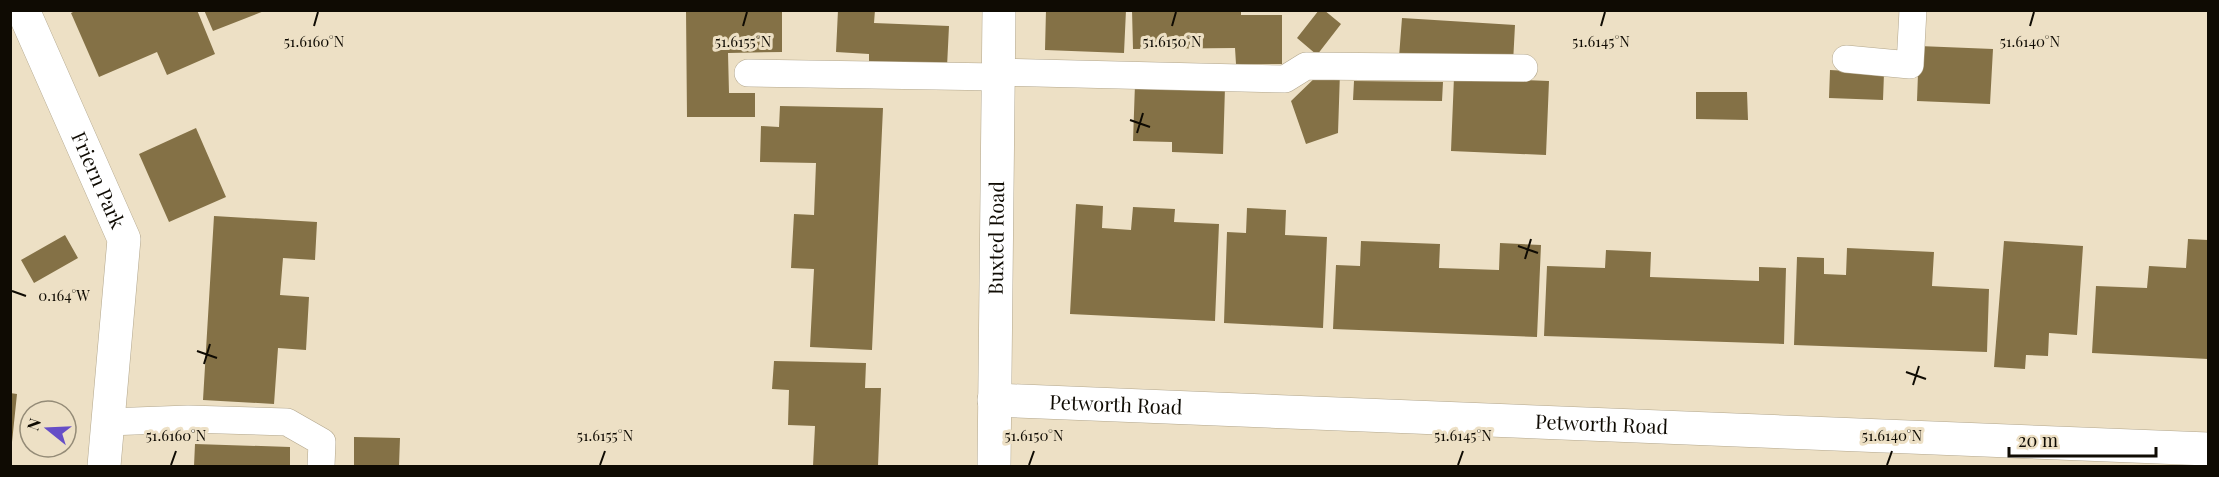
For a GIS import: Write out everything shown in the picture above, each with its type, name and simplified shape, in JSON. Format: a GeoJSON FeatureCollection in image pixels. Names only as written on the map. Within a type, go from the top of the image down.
{"type":"FeatureCollection","features":[{"type":"Feature","properties":{"kind":"street","name":"Friern Park"},"geometry":{"type":"LineString","coordinates":[[23,10],[124,239],[104,466]]}},
{"type":"Feature","properties":{"kind":"street","name":"Buxted Road"},"geometry":{"type":"LineString","coordinates":[[994,466],[999,10]]}},
{"type":"Feature","properties":{"kind":"street","name":"Petworth Road"},"geometry":{"type":"LineString","coordinates":[[994,400],[2208,449]]}},
{"type":"Feature","properties":{"kind":"lane"},"geometry":{"type":"LineString","coordinates":[[1846,59],[1910,65],[1913,10]]}},
{"type":"Feature","properties":{"kind":"lane"},"geometry":{"type":"LineString","coordinates":[[748,73],[1285,79],[1306,66],[1524,68]]}},
{"type":"Feature","properties":{"kind":"lane"},"geometry":{"type":"LineString","coordinates":[[108,422],[188,419],[287,422],[322,442],[321,466]]}},
{"type":"Feature","properties":{"kind":"building"},"geometry":{"type":"Polygon","coordinates":[[[77,10],[197,10],[215,54],[167,75],[157,52],[99,77],[71,13],[77,10]]]}},
{"type":"Feature","properties":{"kind":"building"},"geometry":{"type":"Polygon","coordinates":[[[204,10],[264,10],[264,11],[213,31],[204,10]]]}},
{"type":"Feature","properties":{"kind":"building"},"geometry":{"type":"Polygon","coordinates":[[[686,10],[782,10],[782,52],[728,53],[729,93],[755,93],[755,117],[687,117],[686,10]]]}},
{"type":"Feature","properties":{"kind":"building"},"geometry":{"type":"Polygon","coordinates":[[[838,10],[875,10],[874,23],[949,26],[947,67],[869,64],[869,54],[836,52],[838,10]]]}},
{"type":"Feature","properties":{"kind":"building"},"geometry":{"type":"Polygon","coordinates":[[[1046,10],[1126,10],[1124,53],[1045,50],[1046,10]]]}},
{"type":"Feature","properties":{"kind":"building"},"geometry":{"type":"Polygon","coordinates":[[[1132,10],[1241,10],[1241,15],[1282,15],[1282,64],[1236,64],[1235,48],[1133,49],[1132,10]]]}},
{"type":"Feature","properties":{"kind":"building"},"geometry":{"type":"Polygon","coordinates":[[[1319,10],[1324,10],[1341,24],[1317,55],[1297,38],[1319,10]]]}},
{"type":"Feature","properties":{"kind":"building"},"geometry":{"type":"Polygon","coordinates":[[[1402,18],[1515,25],[1513,63],[1399,57],[1402,18]]]}},
{"type":"Feature","properties":{"kind":"building"},"geometry":{"type":"Polygon","coordinates":[[[1919,46],[1993,49],[1990,104],[1917,101],[1919,46]]]}},
{"type":"Feature","properties":{"kind":"building"},"geometry":{"type":"Polygon","coordinates":[[[1830,70],[1884,73],[1883,100],[1829,98],[1830,70]]]}},
{"type":"Feature","properties":{"kind":"building"},"geometry":{"type":"Polygon","coordinates":[[[1321,72],[1340,72],[1338,133],[1306,144],[1291,101],[1321,72]]]}},
{"type":"Feature","properties":{"kind":"building"},"geometry":{"type":"Polygon","coordinates":[[[1454,77],[1549,81],[1546,155],[1451,151],[1454,77]]]}},
{"type":"Feature","properties":{"kind":"building"},"geometry":{"type":"Polygon","coordinates":[[[1354,81],[1443,82],[1442,101],[1353,100],[1354,81]]]}},
{"type":"Feature","properties":{"kind":"building"},"geometry":{"type":"Polygon","coordinates":[[[1135,84],[1225,87],[1223,154],[1172,152],[1172,142],[1133,141],[1135,84]]]}},
{"type":"Feature","properties":{"kind":"building"},"geometry":{"type":"Polygon","coordinates":[[[1696,92],[1747,92],[1748,120],[1696,119],[1696,92]]]}},
{"type":"Feature","properties":{"kind":"building"},"geometry":{"type":"Polygon","coordinates":[[[780,106],[883,108],[872,350],[810,347],[814,269],[791,268],[794,214],[814,215],[816,163],[760,162],[761,126],[779,127],[780,106]]]}},
{"type":"Feature","properties":{"kind":"building"},"geometry":{"type":"Polygon","coordinates":[[[196,128],[226,197],[169,222],[139,154],[196,128]]]}},
{"type":"Feature","properties":{"kind":"building"},"geometry":{"type":"Polygon","coordinates":[[[1076,204],[1103,206],[1102,228],[1131,230],[1133,207],[1175,209],[1174,222],[1219,224],[1215,321],[1070,314],[1076,204]]]}},
{"type":"Feature","properties":{"kind":"building"},"geometry":{"type":"Polygon","coordinates":[[[1247,208],[1286,210],[1285,235],[1327,237],[1323,328],[1224,323],[1227,232],[1246,233],[1247,208]]]}},
{"type":"Feature","properties":{"kind":"building"},"geometry":{"type":"Polygon","coordinates":[[[214,216],[317,222],[315,260],[283,258],[280,295],[309,297],[306,350],[278,348],[274,404],[203,400],[214,216]]]}},
{"type":"Feature","properties":{"kind":"building"},"geometry":{"type":"Polygon","coordinates":[[[65,235],[78,258],[34,283],[21,260],[65,235]]]}},
{"type":"Feature","properties":{"kind":"building"},"geometry":{"type":"Polygon","coordinates":[[[2188,239],[2208,240],[2208,359],[2092,353],[2096,286],[2147,288],[2149,266],[2186,268],[2188,239]]]}},
{"type":"Feature","properties":{"kind":"building"},"geometry":{"type":"Polygon","coordinates":[[[1361,241],[1440,244],[1439,268],[1499,270],[1500,243],[1541,245],[1537,337],[1333,329],[1336,265],[1360,266],[1361,241]]]}},
{"type":"Feature","properties":{"kind":"building"},"geometry":{"type":"Polygon","coordinates":[[[2004,241],[2083,246],[2077,335],[2049,333],[2048,356],[2026,355],[2025,369],[1994,367],[2004,241]]]}},
{"type":"Feature","properties":{"kind":"building"},"geometry":{"type":"Polygon","coordinates":[[[1847,248],[1934,252],[1932,286],[1989,289],[1987,352],[1794,345],[1797,257],[1824,258],[1824,274],[1846,275],[1847,248]]]}},
{"type":"Feature","properties":{"kind":"building"},"geometry":{"type":"Polygon","coordinates":[[[1606,250],[1651,252],[1650,277],[1759,281],[1759,267],[1786,268],[1784,344],[1544,336],[1547,266],[1605,268],[1606,250]]]}},
{"type":"Feature","properties":{"kind":"building"},"geometry":{"type":"Polygon","coordinates":[[[774,361],[866,363],[865,388],[881,388],[878,466],[813,466],[815,426],[788,425],[789,390],[772,389],[774,361]]]}},
{"type":"Feature","properties":{"kind":"building"},"geometry":{"type":"Polygon","coordinates":[[[10,393],[17,394],[12,442],[10,442],[10,393]]]}},
{"type":"Feature","properties":{"kind":"building"},"geometry":{"type":"Polygon","coordinates":[[[354,437],[400,438],[399,466],[354,466],[354,437]]]}},
{"type":"Feature","properties":{"kind":"building"},"geometry":{"type":"Polygon","coordinates":[[[195,444],[290,447],[290,466],[194,466],[195,444]]]}}]}
